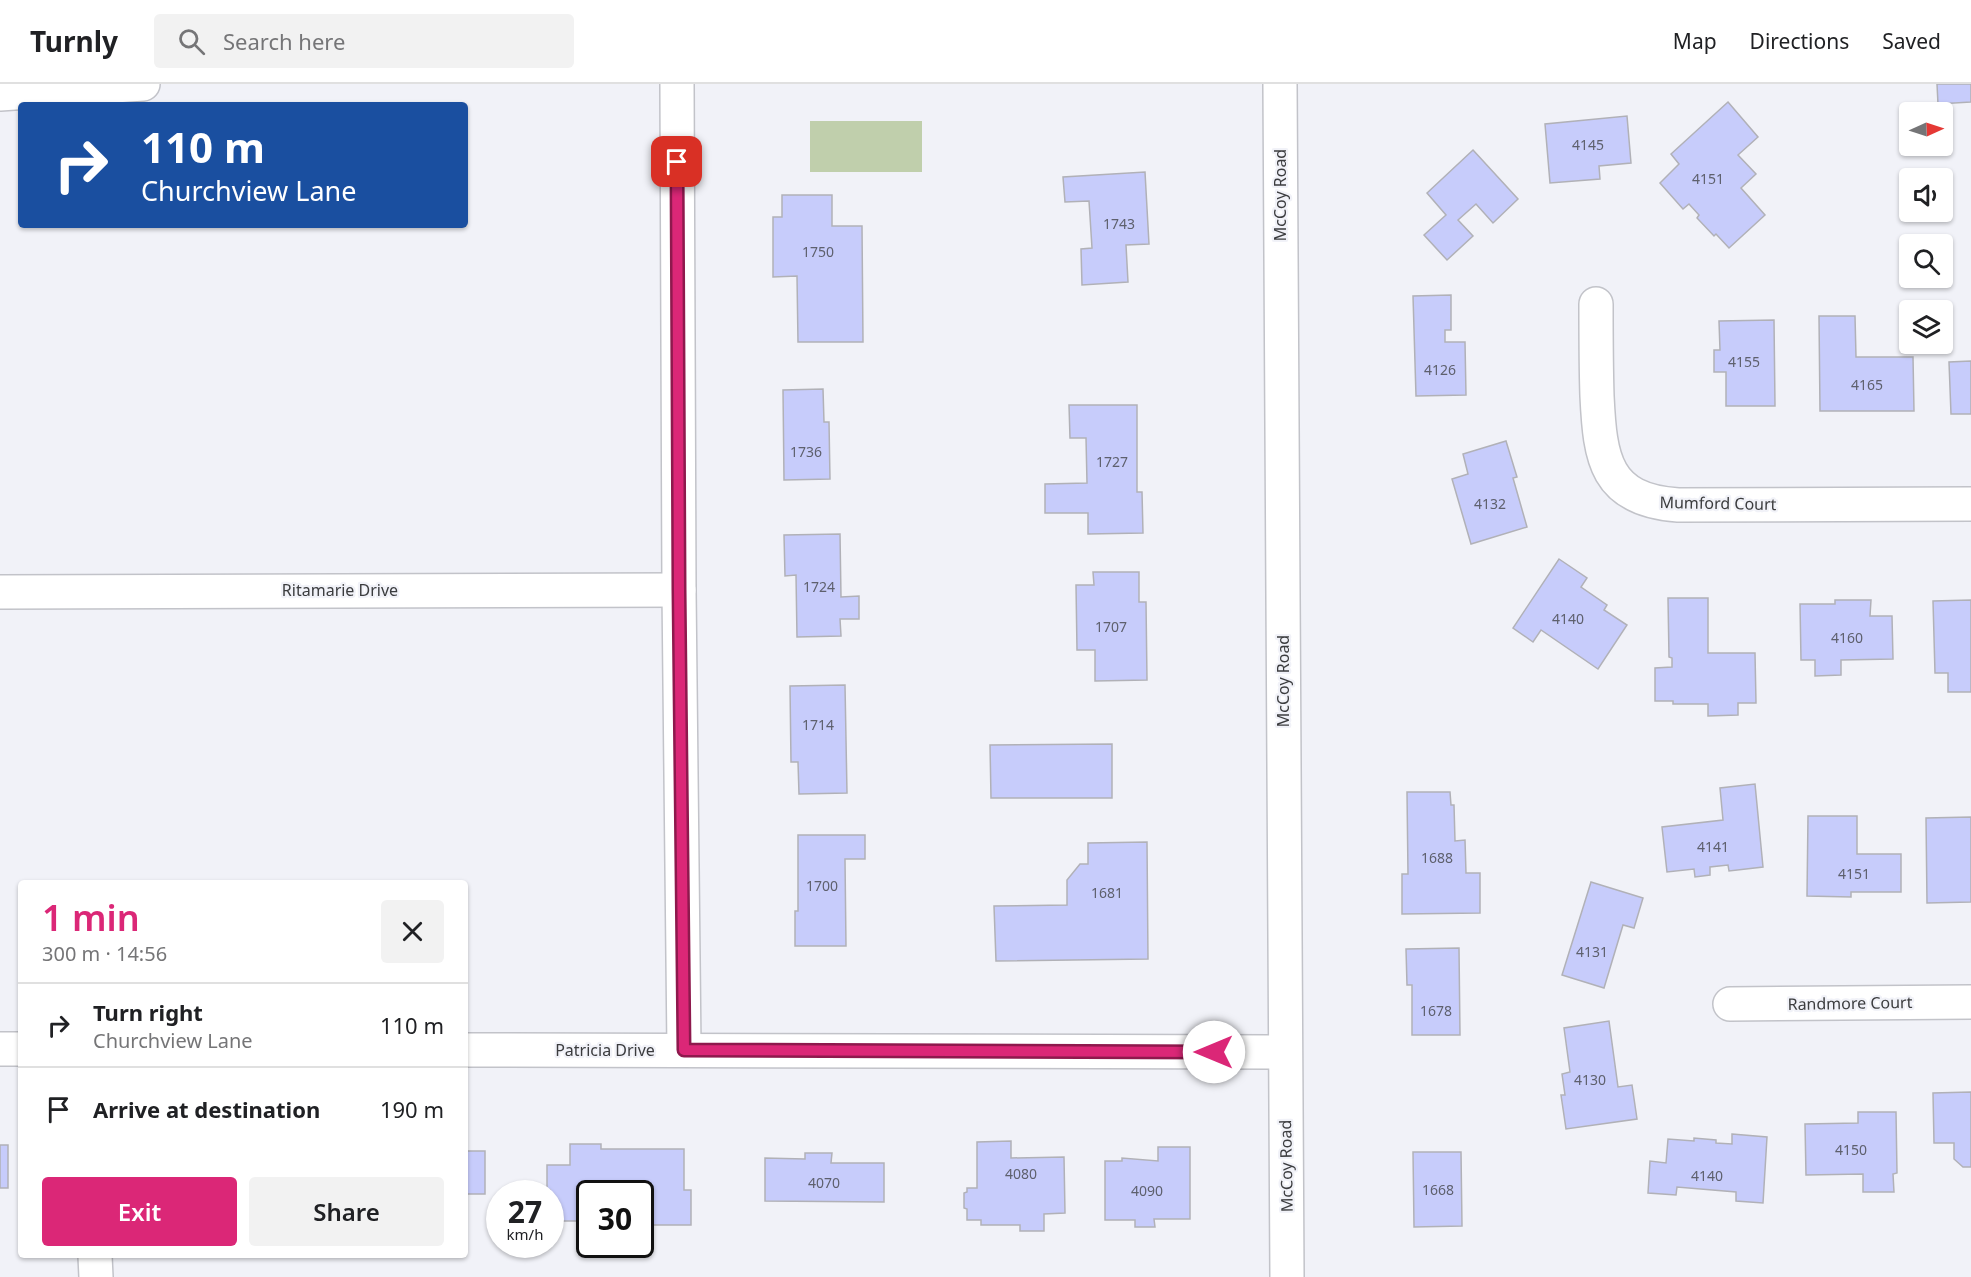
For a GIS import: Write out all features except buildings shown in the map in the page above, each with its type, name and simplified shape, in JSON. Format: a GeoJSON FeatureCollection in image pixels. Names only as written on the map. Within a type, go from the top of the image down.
{"type":"FeatureCollection","features":[{"type":"Feature","properties":{"kind":"street"},"geometry":{"type":"LineString","coordinates":[[0,94],[142,84]]}},
{"type":"Feature","properties":{"kind":"street"},"geometry":{"type":"LineString","coordinates":[[677,84],[684,1050]]}},
{"type":"Feature","properties":{"kind":"street","name":"McCoy Road"},"geometry":{"type":"LineString","coordinates":[[1280,84],[1287,1277]]}},
{"type":"Feature","properties":{"kind":"street","name":"Mumford Court"},"geometry":{"type":"LineString","coordinates":[[1596,304],[1595,357],[1601,448],[1608,468],[1620,485],[1637,498],[1678,506],[1971,504]]}},
{"type":"Feature","properties":{"kind":"street","name":"Ritamarie Drive"},"geometry":{"type":"LineString","coordinates":[[0,592],[679,590]]}},
{"type":"Feature","properties":{"kind":"street","name":"Randmore Court"},"geometry":{"type":"LineString","coordinates":[[1730,1004],[1971,1002]]}},
{"type":"Feature","properties":{"kind":"street"},"geometry":{"type":"LineString","coordinates":[[0,1049],[18,1049]]}},
{"type":"Feature","properties":{"kind":"street","name":"Patricia Drive"},"geometry":{"type":"LineString","coordinates":[[468,1050],[1285,1052]]}},
{"type":"Feature","properties":{"kind":"street"},"geometry":{"type":"LineString","coordinates":[[95,1258],[96,1277]]}},
{"type":"Feature","properties":{"kind":"green space"},"geometry":{"type":"Polygon","coordinates":[[[810,121],[922,121],[922,172],[810,172],[810,121]]]}},
{"type":"Feature","properties":{"kind":"route"},"geometry":{"type":"LineString","coordinates":[[677,162],[684,1050],[1214,1052]]}}]}
